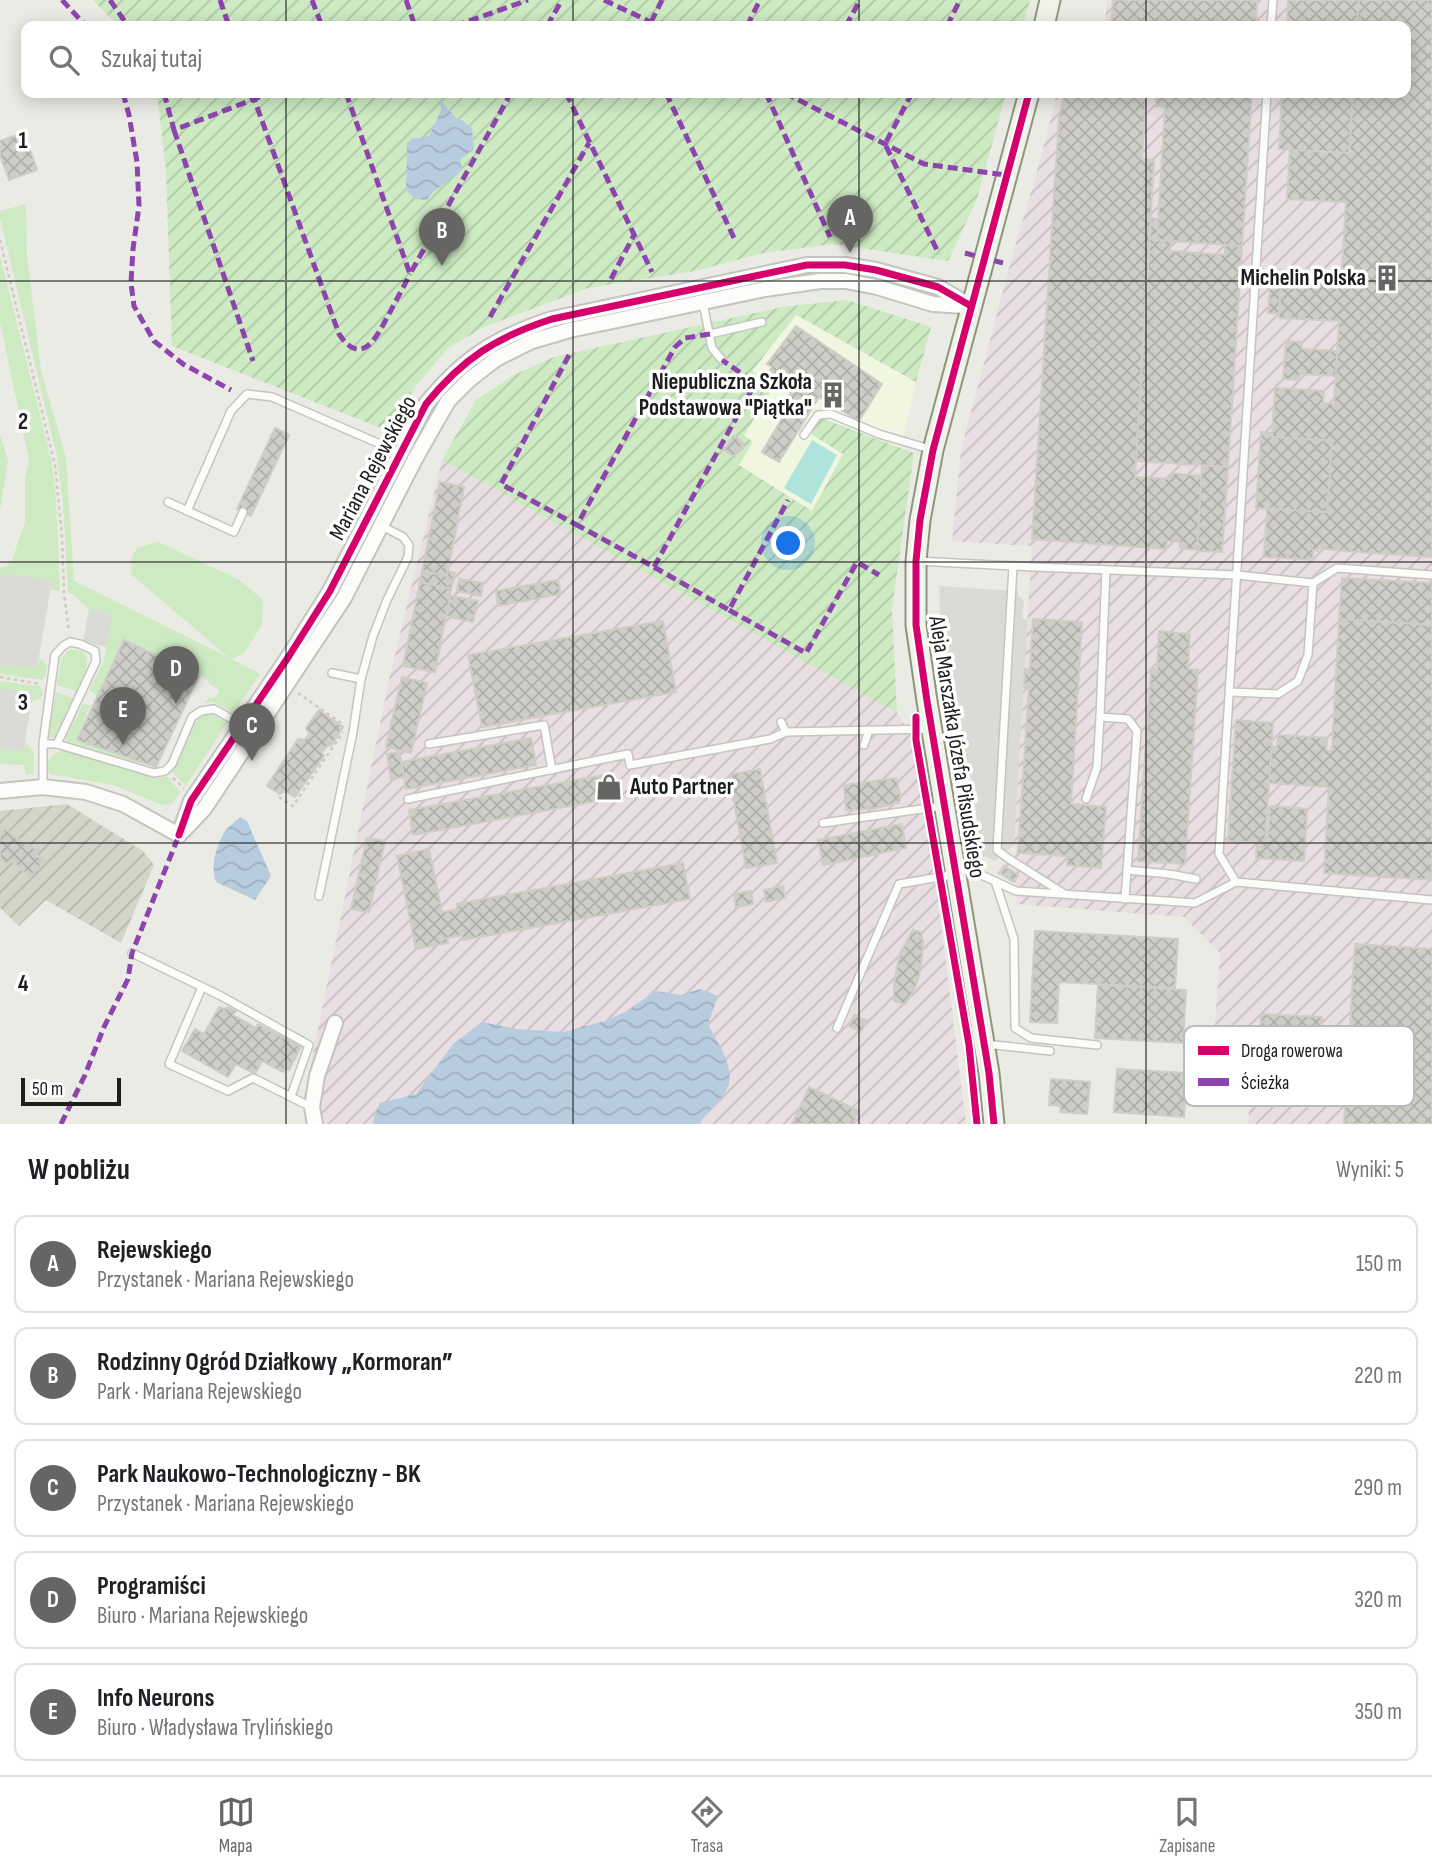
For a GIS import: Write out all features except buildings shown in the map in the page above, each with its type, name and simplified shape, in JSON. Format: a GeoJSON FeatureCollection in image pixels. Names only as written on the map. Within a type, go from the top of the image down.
{"type":"FeatureCollection","features":[{"type":"Feature","properties":{"kind":"street"},"geometry":{"type":"LineString","coordinates":[[1045,21],[1050,0]]}},
{"type":"Feature","properties":{"kind":"street","name":"Aleja Marszałka Józefa Piłsudskiego"},"geometry":{"type":"LineString","coordinates":[[994,1124],[984,1044],[916,625],[916,561],[920,520],[933,450],[1029,98]]}},
{"type":"Feature","properties":{"kind":"street","name":"Mariana Rejewskiego"},"geometry":{"type":"LineString","coordinates":[[179,835],[191,801],[330,591],[426,404],[462,365],[487,346],[524,328],[552,319],[807,265],[845,265],[876,270],[938,287],[971,306]]}},
{"type":"Feature","properties":{"kind":"street","name":"Mariana Rejewskiego"},"geometry":{"type":"LineString","coordinates":[[179,835],[204,809],[344,598],[415,459],[448,401],[496,359],[532,341],[570,330],[765,289],[820,281],[846,281],[877,286],[933,304],[971,306]]}},
{"type":"Feature","properties":{"kind":"street"},"geometry":{"type":"LineString","coordinates":[[0,791],[43,787],[86,792],[123,804],[179,835]]}},
{"type":"Feature","properties":{"kind":"street"},"geometry":{"type":"LineString","coordinates":[[315,1124],[312,1107],[317,1076],[335,1023]]}},
{"type":"Feature","properties":{"kind":"lane"},"geometry":{"type":"LineString","coordinates":[[1271,21],[1273,0]]}},
{"type":"Feature","properties":{"kind":"lane"},"geometry":{"type":"LineString","coordinates":[[1236,882],[1219,855],[1267,98]]}},
{"type":"Feature","properties":{"kind":"lane"},"geometry":{"type":"LineString","coordinates":[[703,303],[712,348],[722,360]]}},
{"type":"Feature","properties":{"kind":"lane"},"geometry":{"type":"LineString","coordinates":[[710,334],[762,322]]}},
{"type":"Feature","properties":{"kind":"lane"},"geometry":{"type":"LineString","coordinates":[[187,511],[231,411],[247,394],[272,397],[415,459]]}},
{"type":"Feature","properties":{"kind":"lane"},"geometry":{"type":"LineString","coordinates":[[804,435],[818,415],[831,414],[879,434],[933,450]]}},
{"type":"Feature","properties":{"kind":"lane"},"geometry":{"type":"LineString","coordinates":[[168,502],[234,532],[243,512]]}},
{"type":"Feature","properties":{"kind":"lane"},"geometry":{"type":"LineString","coordinates":[[319,896],[353,732],[361,679],[387,600],[408,557],[409,545],[403,537],[382,526]]}},
{"type":"Feature","properties":{"kind":"lane"},"geometry":{"type":"LineString","coordinates":[[916,561],[1237,575],[1313,583],[1336,568],[1432,575]]}},
{"type":"Feature","properties":{"kind":"lane"},"geometry":{"type":"LineString","coordinates":[[1013,566],[997,850],[1066,895]]}},
{"type":"Feature","properties":{"kind":"lane"},"geometry":{"type":"LineString","coordinates":[[1086,799],[1097,767],[1106,570]]}},
{"type":"Feature","properties":{"kind":"lane"},"geometry":{"type":"LineString","coordinates":[[1230,692],[1278,694],[1298,681],[1308,655],[1313,583]]}},
{"type":"Feature","properties":{"kind":"lane"},"geometry":{"type":"LineString","coordinates":[[43,787],[43,744],[55,655],[70,642],[95,651],[96,661],[57,744]]}},
{"type":"Feature","properties":{"kind":"lane"},"geometry":{"type":"LineString","coordinates":[[332,673],[361,679]]}},
{"type":"Feature","properties":{"kind":"lane"},"geometry":{"type":"LineString","coordinates":[[43,744],[57,744],[154,773],[165,771],[172,765],[192,717],[201,710],[214,709],[253,737]]}},
{"type":"Feature","properties":{"kind":"lane"},"geometry":{"type":"LineString","coordinates":[[1100,717],[1128,719],[1137,732],[1125,899]]}},
{"type":"Feature","properties":{"kind":"lane"},"geometry":{"type":"LineString","coordinates":[[781,722],[786,732]]}},
{"type":"Feature","properties":{"kind":"lane"},"geometry":{"type":"LineString","coordinates":[[429,744],[544,725],[552,770]]}},
{"type":"Feature","properties":{"kind":"lane"},"geometry":{"type":"LineString","coordinates":[[408,799],[628,754],[630,765],[771,739],[786,732],[932,729]]}},
{"type":"Feature","properties":{"kind":"lane"},"geometry":{"type":"LineString","coordinates":[[864,745],[869,730]]}},
{"type":"Feature","properties":{"kind":"lane"},"geometry":{"type":"LineString","coordinates":[[823,823],[945,806]]}},
{"type":"Feature","properties":{"kind":"lane"},"geometry":{"type":"LineString","coordinates":[[1127,870],[1196,878]]}},
{"type":"Feature","properties":{"kind":"lane"},"geometry":{"type":"LineString","coordinates":[[837,1028],[899,884],[946,876],[956,871],[973,871],[1016,891],[1125,899],[1195,903],[1236,882],[1432,900]]}},
{"type":"Feature","properties":{"kind":"lane"},"geometry":{"type":"LineString","coordinates":[[995,881],[1014,939],[1015,1028],[1031,1038],[1097,1045]]}},
{"type":"Feature","properties":{"kind":"lane"},"geometry":{"type":"LineString","coordinates":[[132,953],[202,986],[309,1045],[291,1096]]}},
{"type":"Feature","properties":{"kind":"lane"},"geometry":{"type":"LineString","coordinates":[[202,986],[169,1064],[228,1091],[253,1077],[312,1107]]}},
{"type":"Feature","properties":{"kind":"lane"},"geometry":{"type":"LineString","coordinates":[[984,1044],[1050,1051]]}},
{"type":"Feature","properties":{"kind":"path"},"geometry":{"type":"LineString","coordinates":[[0,240],[55,465],[70,642]]}},
{"type":"Feature","properties":{"kind":"path"},"geometry":{"type":"LineString","coordinates":[[279,797],[293,806],[347,726],[295,691]]}},
{"type":"Feature","properties":{"kind":"path"},"geometry":{"type":"LineString","coordinates":[[165,771],[186,790]]}},
{"type":"Feature","properties":{"kind":"shaded area"},"geometry":{"type":"Polygon","coordinates":[[[1107,0],[1432,0],[1432,1124],[1248,1124],[1249,1106],[1414,1106],[1414,1026],[1215,1026],[1220,953],[1184,917],[1016,904],[1017,885],[996,873],[1016,853],[1014,845],[1032,546],[952,541],[961,450],[1056,98],[1411,98],[1411,21],[1105,21],[1107,0]]]}},
{"type":"Feature","properties":{"kind":"shaded area"},"geometry":{"type":"Polygon","coordinates":[[[796,315],[916,382],[901,448],[821,418],[844,454],[812,512],[739,465],[753,442],[744,436],[771,391],[769,383],[751,372],[796,315]]]}},
{"type":"Feature","properties":{"kind":"shaded area"},"geometry":{"type":"Polygon","coordinates":[[[812,440],[837,455],[811,504],[784,488],[812,440]]]}},
{"type":"Feature","properties":{"kind":"shaded area"},"geometry":{"type":"Polygon","coordinates":[[[442,460],[897,713],[914,740],[934,868],[966,1124],[305,1124],[303,1103],[388,684],[442,460]]]}},
{"type":"Feature","properties":{"kind":"shaded area"},"geometry":{"type":"Polygon","coordinates":[[[0,574],[52,580],[37,668],[0,665],[0,574]]]}},
{"type":"Feature","properties":{"kind":"shaded area"},"geometry":{"type":"Polygon","coordinates":[[[939,586],[1018,591],[1024,601],[1022,617],[1028,620],[1014,845],[995,861],[982,855],[971,775],[962,774],[961,711],[952,710],[942,662],[939,586]]]}},
{"type":"Feature","properties":{"kind":"shaded area"},"geometry":{"type":"Polygon","coordinates":[[[89,609],[113,615],[107,647],[83,642],[89,609]]]}},
{"type":"Feature","properties":{"kind":"shaded area"},"geometry":{"type":"Polygon","coordinates":[[[0,688],[33,692],[23,752],[0,748],[0,688]]]}},
{"type":"Feature","properties":{"kind":"shaded area"},"geometry":{"type":"Polygon","coordinates":[[[67,804],[143,851],[154,865],[121,943],[46,900],[19,926],[0,908],[0,811],[67,804]]]}},
{"type":"Feature","properties":{"kind":"green space"},"geometry":{"type":"Polygon","coordinates":[[[93,0],[1030,0],[1024,21],[113,21],[93,0]]]}},
{"type":"Feature","properties":{"kind":"green space"},"geometry":{"type":"Polygon","coordinates":[[[156,98],[1005,98],[977,199],[948,261],[833,244],[763,253],[695,271],[588,288],[484,327],[448,348],[414,388],[391,432],[172,346],[166,170],[156,98]]]}},
{"type":"Feature","properties":{"kind":"green space"},"geometry":{"type":"Polygon","coordinates":[[[26,204],[27,255],[41,370],[66,458],[74,581],[228,657],[131,574],[131,559],[137,548],[158,542],[238,579],[263,600],[262,625],[244,653],[232,659],[260,674],[233,713],[213,702],[204,703],[219,692],[208,680],[124,640],[97,696],[89,690],[103,663],[113,615],[89,609],[68,592],[57,457],[0,218],[0,211],[26,204]]]}},
{"type":"Feature","properties":{"kind":"green space"},"geometry":{"type":"Polygon","coordinates":[[[0,256],[52,463],[60,591],[50,590],[51,580],[0,574],[0,568],[11,563],[25,522],[25,478],[29,460],[0,322],[0,256]]]}},
{"type":"Feature","properties":{"kind":"green space"},"geometry":{"type":"Polygon","coordinates":[[[847,300],[931,327],[916,382],[796,315],[752,371],[770,383],[771,391],[744,435],[753,442],[739,465],[812,511],[843,454],[811,434],[821,418],[914,453],[892,609],[897,713],[442,460],[476,400],[514,375],[554,357],[782,307],[847,300]]]}},
{"type":"Feature","properties":{"kind":"green space"},"geometry":{"type":"Polygon","coordinates":[[[0,434],[8,461],[0,511],[0,434]]]}},
{"type":"Feature","properties":{"kind":"green space"},"geometry":{"type":"Polygon","coordinates":[[[68,650],[78,650],[87,658],[85,671],[76,691],[57,685],[61,660],[68,650]]]}},
{"type":"Feature","properties":{"kind":"green space"},"geometry":{"type":"Polygon","coordinates":[[[39,659],[47,666],[46,676],[42,680],[0,674],[0,665],[37,668],[39,659]]]}},
{"type":"Feature","properties":{"kind":"green space"},"geometry":{"type":"Polygon","coordinates":[[[0,681],[39,686],[43,692],[41,698],[31,702],[33,692],[0,688],[0,681]]]}},
{"type":"Feature","properties":{"kind":"green space"},"geometry":{"type":"Polygon","coordinates":[[[56,692],[73,698],[55,737],[52,738],[48,736],[56,692]]]}},
{"type":"Feature","properties":{"kind":"green space"},"geometry":{"type":"Polygon","coordinates":[[[83,704],[90,705],[77,739],[138,760],[137,765],[67,743],[66,737],[83,704]]]}},
{"type":"Feature","properties":{"kind":"green space"},"geometry":{"type":"Polygon","coordinates":[[[210,713],[227,723],[186,785],[172,772],[191,729],[202,716],[210,713]]]}},
{"type":"Feature","properties":{"kind":"green space"},"geometry":{"type":"Polygon","coordinates":[[[25,741],[34,752],[33,774],[26,775],[24,765],[0,764],[0,748],[23,752],[25,741]]]}},
{"type":"Feature","properties":{"kind":"green space"},"geometry":{"type":"Polygon","coordinates":[[[64,750],[159,778],[166,776],[181,792],[171,804],[162,805],[113,785],[50,774],[46,765],[53,755],[64,750]]]}},
{"type":"Feature","properties":{"kind":"water"},"geometry":{"type":"Polygon","coordinates":[[[440,100],[458,120],[472,128],[474,149],[460,160],[462,170],[433,192],[427,200],[415,199],[406,190],[407,143],[411,139],[429,136],[441,110],[440,100]]]}},
{"type":"Feature","properties":{"kind":"water"},"geometry":{"type":"Polygon","coordinates":[[[240,817],[247,821],[271,876],[255,900],[216,882],[214,876],[219,844],[225,831],[240,817]]]}},
{"type":"Feature","properties":{"kind":"water"},"geometry":{"type":"Polygon","coordinates":[[[700,989],[718,996],[708,1024],[726,1058],[730,1076],[724,1094],[700,1124],[373,1124],[380,1103],[416,1094],[453,1044],[482,1022],[517,1029],[563,1032],[605,1021],[625,1012],[656,991],[681,995],[700,989]]]}},
{"type":"Feature","properties":{"kind":"marked path"},"geometry":{"type":"LineString","coordinates":[[62,0],[81,21]]}},
{"type":"Feature","properties":{"kind":"marked path"},"geometry":{"type":"LineString","coordinates":[[110,0],[125,21]]}},
{"type":"Feature","properties":{"kind":"marked path"},"geometry":{"type":"LineString","coordinates":[[220,0],[227,21]]}},
{"type":"Feature","properties":{"kind":"marked path"},"geometry":{"type":"LineString","coordinates":[[312,0],[320,21]]}},
{"type":"Feature","properties":{"kind":"marked path"},"geometry":{"type":"LineString","coordinates":[[406,0],[413,21]]}},
{"type":"Feature","properties":{"kind":"marked path"},"geometry":{"type":"LineString","coordinates":[[469,21],[528,0]]}},
{"type":"Feature","properties":{"kind":"marked path"},"geometry":{"type":"LineString","coordinates":[[550,21],[562,0]]}},
{"type":"Feature","properties":{"kind":"marked path"},"geometry":{"type":"LineString","coordinates":[[604,0],[648,21]]}},
{"type":"Feature","properties":{"kind":"marked path"},"geometry":{"type":"LineString","coordinates":[[652,21],[662,0]]}},
{"type":"Feature","properties":{"kind":"marked path"},"geometry":{"type":"LineString","coordinates":[[750,21],[760,0]]}},
{"type":"Feature","properties":{"kind":"marked path"},"geometry":{"type":"LineString","coordinates":[[849,21],[860,0]]}},
{"type":"Feature","properties":{"kind":"marked path"},"geometry":{"type":"LineString","coordinates":[[950,21],[960,0]]}},
{"type":"Feature","properties":{"kind":"marked path"},"geometry":{"type":"LineString","coordinates":[[124,98],[137,162],[139,206],[131,283],[134,306],[154,341],[183,364],[231,390]]}},
{"type":"Feature","properties":{"kind":"marked path"},"geometry":{"type":"LineString","coordinates":[[165,98],[174,130],[257,98]]}},
{"type":"Feature","properties":{"kind":"marked path"},"geometry":{"type":"LineString","coordinates":[[254,98],[339,334],[348,344],[355,349],[363,349],[369,345],[410,274]]}},
{"type":"Feature","properties":{"kind":"marked path"},"geometry":{"type":"LineString","coordinates":[[348,98],[410,274],[508,98]]}},
{"type":"Feature","properties":{"kind":"marked path"},"geometry":{"type":"LineString","coordinates":[[568,98],[652,272]]}},
{"type":"Feature","properties":{"kind":"marked path"},"geometry":{"type":"LineString","coordinates":[[668,98],[735,240]]}},
{"type":"Feature","properties":{"kind":"marked path"},"geometry":{"type":"LineString","coordinates":[[768,98],[830,237]]}},
{"type":"Feature","properties":{"kind":"marked path"},"geometry":{"type":"LineString","coordinates":[[795,98],[924,164],[1006,175]]}},
{"type":"Feature","properties":{"kind":"marked path"},"geometry":{"type":"LineString","coordinates":[[909,98],[885,144],[939,254]]}},
{"type":"Feature","properties":{"kind":"marked path"},"geometry":{"type":"LineString","coordinates":[[174,130],[253,361]]}},
{"type":"Feature","properties":{"kind":"marked path"},"geometry":{"type":"LineString","coordinates":[[490,317],[589,143]]}},
{"type":"Feature","properties":{"kind":"marked path"},"geometry":{"type":"LineString","coordinates":[[611,279],[634,235]]}},
{"type":"Feature","properties":{"kind":"marked path"},"geometry":{"type":"LineString","coordinates":[[965,253],[1003,263]]}},
{"type":"Feature","properties":{"kind":"marked path"},"geometry":{"type":"LineString","coordinates":[[710,334],[685,338],[675,347],[577,525],[654,567],[751,391],[751,380],[722,360]]}},
{"type":"Feature","properties":{"kind":"marked path"},"geometry":{"type":"LineString","coordinates":[[569,355],[501,484],[577,525]]}},
{"type":"Feature","properties":{"kind":"marked path"},"geometry":{"type":"LineString","coordinates":[[654,567],[729,610],[788,500]]}},
{"type":"Feature","properties":{"kind":"marked path"},"geometry":{"type":"LineString","coordinates":[[729,610],[806,653],[857,562],[879,575]]}},
{"type":"Feature","properties":{"kind":"marked path"},"geometry":{"type":"LineString","coordinates":[[61,1124],[128,979],[132,953],[179,835]]}},
{"type":"Feature","properties":{"kind":"cycle path"},"geometry":{"type":"LineString","coordinates":[[994,1124],[989,1073],[916,625],[916,561],[920,520],[933,450],[1028,98]]}},
{"type":"Feature","properties":{"kind":"cycle path"},"geometry":{"type":"LineString","coordinates":[[179,835],[191,801],[330,591],[426,404],[454,374],[482,351],[514,333],[552,319],[807,265],[845,265],[876,270],[938,287],[971,306]]}},
{"type":"Feature","properties":{"kind":"cycle path"},"geometry":{"type":"LineString","coordinates":[[916,717],[916,740],[969,1045],[977,1124]]}},
{"type":"Feature","properties":{"kind":"place","name":"Rejewskiego"},"geometry":{"type":"Point","coordinates":[850,253]}},
{"type":"Feature","properties":{"kind":"place","name":"Rodzinny Ogród Działkowy „Kormoran”"},"geometry":{"type":"Point","coordinates":[442,266]}},
{"type":"Feature","properties":{"kind":"place","name":"Michelin Polska"},"geometry":{"type":"Point","coordinates":[1387,278]}},
{"type":"Feature","properties":{"kind":"place","name":"Niepubliczna Szkoła Podstawowa \"Piątka\""},"geometry":{"type":"Point","coordinates":[833,395]}},
{"type":"Feature","properties":{"kind":"place","name":"Programiści"},"geometry":{"type":"Point","coordinates":[176,704]}},
{"type":"Feature","properties":{"kind":"place","name":"Info Neurons"},"geometry":{"type":"Point","coordinates":[123,745]}},
{"type":"Feature","properties":{"kind":"place","name":"Park Naukowo-Technologiczny - BK"},"geometry":{"type":"Point","coordinates":[252,761]}},
{"type":"Feature","properties":{"kind":"place","name":"Auto Partner"},"geometry":{"type":"Point","coordinates":[609,787]}}]}
